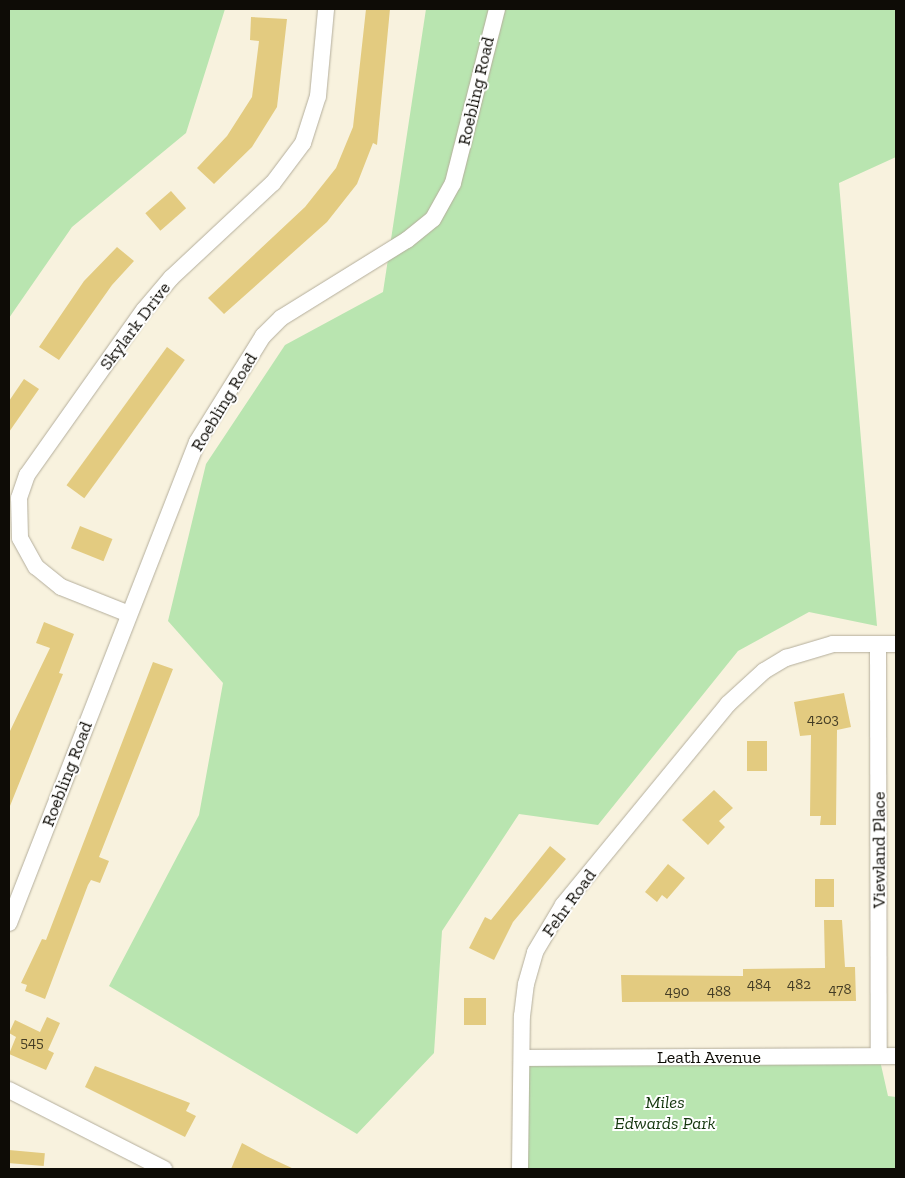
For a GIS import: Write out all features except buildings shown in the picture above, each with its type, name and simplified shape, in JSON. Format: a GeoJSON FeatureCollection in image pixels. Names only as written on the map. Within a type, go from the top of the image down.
{"type":"FeatureCollection","features":[{"type":"Feature","properties":{"kind":"street","name":"Skylark Drive"},"geometry":{"type":"LineString","coordinates":[[129,614],[61,588],[36,567],[20,538],[19,498],[27,475],[144,310],[177,272],[273,183],[303,143],[318,96],[326,9]]}},
{"type":"Feature","properties":{"kind":"street","name":"Roebling Road"},"geometry":{"type":"LineString","coordinates":[[9,923],[197,442],[263,336],[300,302],[421,230],[447,198],[497,9]]}},
{"type":"Feature","properties":{"kind":"street","name":"Fehr Road"},"geometry":{"type":"LineString","coordinates":[[520,1169],[522,1016],[535,952],[562,905],[745,686],[786,658],[834,644],[896,644]]}},
{"type":"Feature","properties":{"kind":"street","name":"Viewland Place"},"geometry":{"type":"LineString","coordinates":[[878,645],[879,1056]]}},
{"type":"Feature","properties":{"kind":"street","name":"Leath Avenue"},"geometry":{"type":"LineString","coordinates":[[522,1058],[896,1056]]}},
{"type":"Feature","properties":{"kind":"street"},"geometry":{"type":"LineString","coordinates":[[9,1090],[164,1169]]}},
{"type":"Feature","properties":{"kind":"green space"},"geometry":{"type":"Polygon","coordinates":[[[9,9],[225,9],[186,133],[72,227],[9,318],[9,9]]]}},
{"type":"Feature","properties":{"kind":"green space"},"geometry":{"type":"Polygon","coordinates":[[[426,9],[896,9],[896,157],[839,183],[877,626],[809,612],[738,651],[598,825],[519,814],[442,931],[434,1053],[357,1134],[109,986],[199,815],[223,683],[168,621],[206,464],[285,345],[383,292],[426,9]]]}},
{"type":"Feature","properties":{"kind":"green space","name":"Miles Edwards Park"},"geometry":{"type":"Polygon","coordinates":[[[879,1056],[888,1096],[896,1097],[896,1169],[520,1169],[522,1058],[879,1056]]]}}]}
